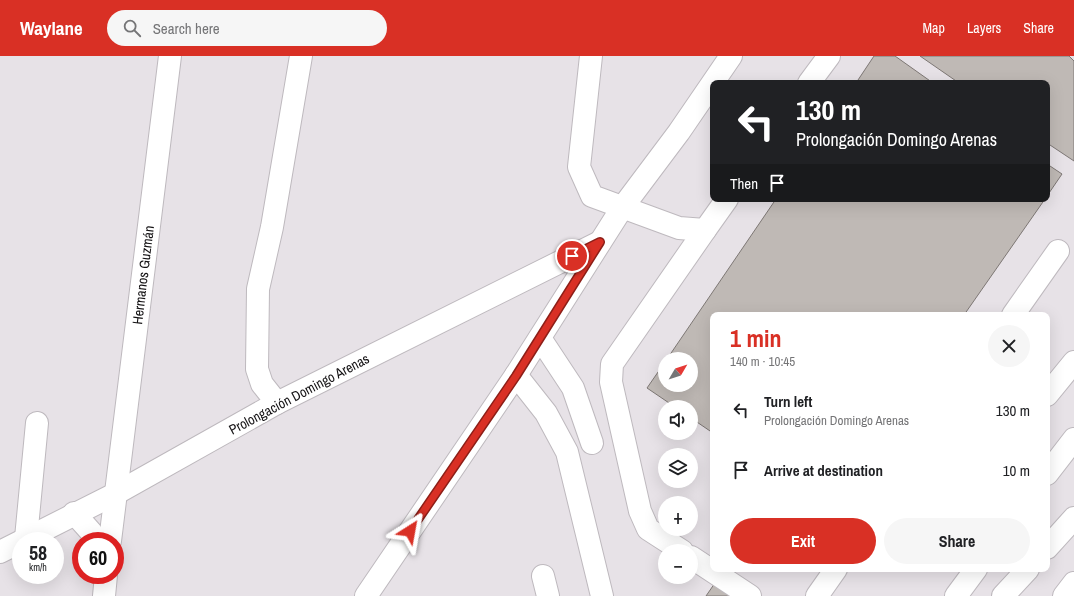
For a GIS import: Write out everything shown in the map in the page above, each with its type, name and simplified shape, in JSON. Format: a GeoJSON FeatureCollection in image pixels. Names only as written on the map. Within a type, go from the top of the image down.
{"type":"FeatureCollection","features":[{"type":"Feature","properties":{"kind":"street","name":"Hermanos Guzmán"},"geometry":{"type":"LineString","coordinates":[[111,532],[170,56]]}},
{"type":"Feature","properties":{"kind":"street"},"geometry":{"type":"LineString","coordinates":[[277,403],[262,384],[257,369],[258,289],[272,227],[301,56]]}},
{"type":"Feature","properties":{"kind":"street"},"geometry":{"type":"LineString","coordinates":[[591,56],[579,167],[592,196],[679,228],[705,230]]}},
{"type":"Feature","properties":{"kind":"street"},"geometry":{"type":"LineString","coordinates":[[715,80],[731,56]]}},
{"type":"Feature","properties":{"kind":"street"},"geometry":{"type":"LineString","coordinates":[[811,80],[829,56]]}},
{"type":"Feature","properties":{"kind":"street"},"geometry":{"type":"LineString","coordinates":[[366,596],[516,376],[622,208],[679,132],[710,87]]}},
{"type":"Feature","properties":{"kind":"street"},"geometry":{"type":"LineString","coordinates":[[671,544],[648,529],[640,511],[611,382],[612,364],[725,202]]}},
{"type":"Feature","properties":{"kind":"street","name":"Prolongación Domingo Arenas"},"geometry":{"type":"LineString","coordinates":[[38,532],[115,494],[277,403],[600,242]]}},
{"type":"Feature","properties":{"kind":"street"},"geometry":{"type":"LineString","coordinates":[[1015,312],[1058,251]]}},
{"type":"Feature","properties":{"kind":"street"},"geometry":{"type":"LineString","coordinates":[[540,338],[573,388],[592,443]]}},
{"type":"Feature","properties":{"kind":"street"},"geometry":{"type":"LineString","coordinates":[[1050,391],[1074,362]]}},
{"type":"Feature","properties":{"kind":"street"},"geometry":{"type":"LineString","coordinates":[[516,376],[546,413],[567,452],[602,596]]}},
{"type":"Feature","properties":{"kind":"street"},"geometry":{"type":"LineString","coordinates":[[27,532],[37,423]]}},
{"type":"Feature","properties":{"kind":"street"},"geometry":{"type":"LineString","coordinates":[[1050,470],[1074,439]]}},
{"type":"Feature","properties":{"kind":"street"},"geometry":{"type":"LineString","coordinates":[[74,513],[90,532]]}},
{"type":"Feature","properties":{"kind":"street"},"geometry":{"type":"LineString","coordinates":[[1050,545],[1074,518]]}},
{"type":"Feature","properties":{"kind":"street","name":"Prolongación Domingo Arenas"},"geometry":{"type":"LineString","coordinates":[[0,552],[12,546]]}},
{"type":"Feature","properties":{"kind":"street"},"geometry":{"type":"LineString","coordinates":[[698,562],[710,570]]}},
{"type":"Feature","properties":{"kind":"street"},"geometry":{"type":"LineString","coordinates":[[714,572],[750,596]]}},
{"type":"Feature","properties":{"kind":"street"},"geometry":{"type":"LineString","coordinates":[[817,596],[834,572]]}},
{"type":"Feature","properties":{"kind":"street"},"geometry":{"type":"LineString","coordinates":[[956,596],[974,572]]}},
{"type":"Feature","properties":{"kind":"street"},"geometry":{"type":"LineString","coordinates":[[1003,596],[1025,572]]}},
{"type":"Feature","properties":{"kind":"street"},"geometry":{"type":"LineString","coordinates":[[1064,596],[1074,583]]}},
{"type":"Feature","properties":{"kind":"building"},"geometry":{"type":"Polygon","coordinates":[[[874,56],[895,56],[929,80],[858,80],[874,56]]]}},
{"type":"Feature","properties":{"kind":"building"},"geometry":{"type":"Polygon","coordinates":[[[920,56],[1069,56],[1074,61],[1074,161],[1050,145],[1050,80],[955,80],[920,56]]]}},
{"type":"Feature","properties":{"kind":"building"},"geometry":{"type":"Polygon","coordinates":[[[1050,166],[1062,174],[1050,192],[1050,166]]]}},
{"type":"Feature","properties":{"kind":"building"},"geometry":{"type":"Polygon","coordinates":[[[774,202],[1043,202],[966,312],[710,312],[710,431],[698,423],[698,400],[665,400],[647,388],[658,372],[658,392],[698,392],[698,352],[672,352],[774,202]]]}},
{"type":"Feature","properties":{"kind":"building"},"geometry":{"type":"Polygon","coordinates":[[[717,580],[740,596],[706,596],[717,580]]]}},
{"type":"Feature","properties":{"kind":"route"},"geometry":{"type":"LineString","coordinates":[[410,531],[516,376],[600,242],[572,256]]}}]}
